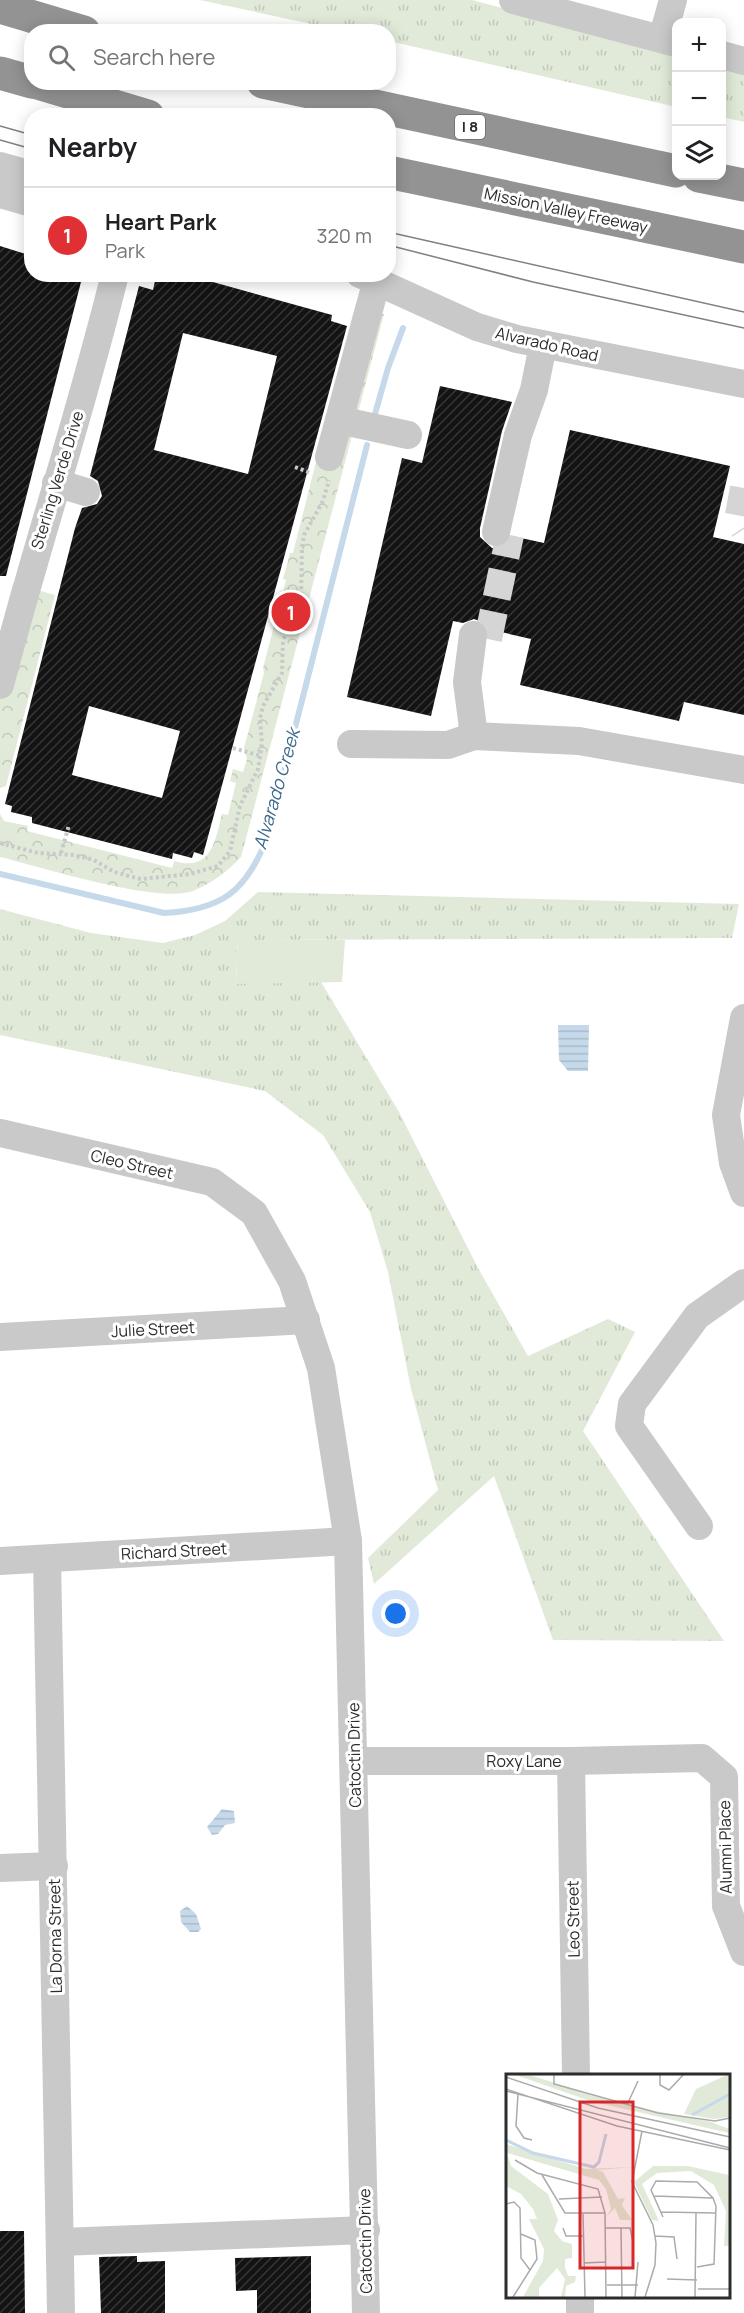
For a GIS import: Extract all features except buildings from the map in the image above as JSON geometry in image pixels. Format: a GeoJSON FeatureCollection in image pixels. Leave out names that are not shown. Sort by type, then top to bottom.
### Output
{"type":"FeatureCollection","features":[{"type":"Feature","properties":{"kind":"highway"},"geometry":{"type":"LineString","coordinates":[[0,7],[57,24]]}},
{"type":"Feature","properties":{"kind":"highway"},"geometry":{"type":"LineString","coordinates":[[0,73],[24,80]]}},
{"type":"Feature","properties":{"kind":"highway"},"geometry":{"type":"LineString","coordinates":[[60,90],[121,108]]}},
{"type":"Feature","properties":{"kind":"highway","name":"I 8"},"geometry":{"type":"LineString","coordinates":[[300,90],[384,108]]}},
{"type":"Feature","properties":{"kind":"highway","name":"I 8"},"geometry":{"type":"LineString","coordinates":[[396,111],[672,170]]}},
{"type":"Feature","properties":{"kind":"highway","name":"Mission Valley Freeway"},"geometry":{"type":"LineString","coordinates":[[396,174],[744,247]]}},
{"type":"Feature","properties":{"kind":"highway"},"geometry":{"type":"LineString","coordinates":[[719,180],[744,185]]}},
{"type":"Feature","properties":{"kind":"street"},"geometry":{"type":"LineString","coordinates":[[513,0],[669,41],[673,0]]}},
{"type":"Feature","properties":{"kind":"street"},"geometry":{"type":"LineString","coordinates":[[726,56],[744,61]]}},
{"type":"Feature","properties":{"kind":"street"},"geometry":{"type":"LineString","coordinates":[[0,166],[24,173]]}},
{"type":"Feature","properties":{"kind":"street"},"geometry":{"type":"LineString","coordinates":[[0,194],[24,201]]}},
{"type":"Feature","properties":{"kind":"street","name":"Sterling Verde Drive"},"geometry":{"type":"LineString","coordinates":[[0,685],[56,483],[96,350],[113,282]]}},
{"type":"Feature","properties":{"kind":"street"},"geometry":{"type":"LineString","coordinates":[[329,457],[339,420],[367,282]]}},
{"type":"Feature","properties":{"kind":"street","name":"Alvarado Road"},"geometry":{"type":"LineString","coordinates":[[379,282],[477,327],[543,345],[744,384]]}},
{"type":"Feature","properties":{"kind":"street"},"geometry":{"type":"LineString","coordinates":[[503,533],[518,435],[534,390],[543,345]]}},
{"type":"Feature","properties":{"kind":"street"},"geometry":{"type":"LineString","coordinates":[[339,420],[408,435]]}},
{"type":"Feature","properties":{"kind":"street"},"geometry":{"type":"LineString","coordinates":[[56,483],[86,492]]}},
{"type":"Feature","properties":{"kind":"street"},"geometry":{"type":"LineString","coordinates":[[479,737],[467,682],[480,637]]}},
{"type":"Feature","properties":{"kind":"street"},"geometry":{"type":"LineString","coordinates":[[351,744],[448,745],[479,737],[579,741],[700,767],[744,770]]}},
{"type":"Feature","properties":{"kind":"street"},"geometry":{"type":"LineString","coordinates":[[744,1018],[726,1114],[733,1163],[744,1193]]}},
{"type":"Feature","properties":{"kind":"street","name":"Cleo Street"},"geometry":{"type":"LineString","coordinates":[[0,1133],[212,1182],[254,1213]]}},
{"type":"Feature","properties":{"kind":"street","name":"Catoctin Drive"},"geometry":{"type":"LineString","coordinates":[[254,1213],[292,1281],[321,1368],[348,1541],[355,1761],[359,2070],[366,2230],[366,2313]]}},
{"type":"Feature","properties":{"kind":"street"},"geometry":{"type":"LineString","coordinates":[[699,1527],[629,1426],[632,1404],[697,1316],[744,1283]]}},
{"type":"Feature","properties":{"kind":"street","name":"Julie Street"},"geometry":{"type":"LineString","coordinates":[[0,1337],[306,1320]]}},
{"type":"Feature","properties":{"kind":"street","name":"Richard Street"},"geometry":{"type":"LineString","coordinates":[[0,1561],[348,1541]]}},
{"type":"Feature","properties":{"kind":"street","name":"La Dorna Street"},"geometry":{"type":"LineString","coordinates":[[47,1559],[61,2313]]}},
{"type":"Feature","properties":{"kind":"street","name":"Roxy Lane"},"geometry":{"type":"LineString","coordinates":[[355,1761],[571,1761],[693,1758]]}},
{"type":"Feature","properties":{"kind":"street","name":"Alumni Place"},"geometry":{"type":"LineString","coordinates":[[693,1758],[702,1758],[724,1777],[726,1906],[744,1952]]}},
{"type":"Feature","properties":{"kind":"street","name":"Leo Street"},"geometry":{"type":"LineString","coordinates":[[571,1761],[576,2074]]}},
{"type":"Feature","properties":{"kind":"street"},"geometry":{"type":"LineString","coordinates":[[0,1868],[54,1866]]}},
{"type":"Feature","properties":{"kind":"street"},"geometry":{"type":"LineString","coordinates":[[61,2242],[366,2230]]}},
{"type":"Feature","properties":{"kind":"path"},"geometry":{"type":"LineString","coordinates":[[0,843],[38,854],[61,854],[94,860],[114,872],[141,879],[190,874],[218,866],[230,851],[240,806],[253,781],[261,756],[260,718],[263,706],[282,673],[283,640],[301,602],[302,547],[327,489],[329,457]]}},
{"type":"Feature","properties":{"kind":"path"},"geometry":{"type":"LineString","coordinates":[[233,748],[261,756]]}},
{"type":"Feature","properties":{"kind":"path"},"geometry":{"type":"LineString","coordinates":[[61,854],[69,825]]}},
{"type":"Feature","properties":{"kind":"green space"},"geometry":{"type":"Polygon","coordinates":[[[200,0],[472,0],[672,53],[672,106],[396,43],[396,24],[311,24],[200,0]]]}},
{"type":"Feature","properties":{"kind":"green space"},"geometry":{"type":"Polygon","coordinates":[[[726,67],[744,73],[744,122],[726,118],[726,67]]]}},
{"type":"Feature","properties":{"kind":"green space"},"geometry":{"type":"Polygon","coordinates":[[[356,303],[384,314],[241,857],[207,884],[193,891],[176,894],[153,893],[98,883],[0,857],[0,814],[4,821],[28,826],[27,831],[172,868],[174,861],[196,862],[209,852],[217,835],[222,814],[228,815],[236,783],[230,781],[233,769],[243,772],[247,759],[244,748],[264,673],[263,668],[274,626],[272,625],[279,598],[282,598],[286,580],[283,579],[290,553],[293,553],[356,303]]]}},
{"type":"Feature","properties":{"kind":"green space"},"geometry":{"type":"Polygon","coordinates":[[[13,583],[55,595],[6,786],[0,788],[0,635],[13,583]]]}},
{"type":"Feature","properties":{"kind":"green space"},"geometry":{"type":"Polygon","coordinates":[[[258,892],[739,904],[732,938],[238,940],[236,983],[321,982],[399,1112],[478,1268],[528,1356],[608,1319],[635,1332],[583,1431],[724,1641],[553,1640],[494,1476],[374,1584],[368,1558],[438,1490],[411,1389],[388,1272],[370,1212],[323,1135],[265,1091],[0,1035],[0,909],[91,933],[163,943],[195,935],[225,921],[258,892]]]}},
{"type":"Feature","properties":{"kind":"green space"},"geometry":{"type":"Polygon","coordinates":[[[238,940],[345,940],[342,982],[236,984],[238,940]]]}},
{"type":"Feature","properties":{"kind":"water"},"geometry":{"type":"Polygon","coordinates":[[[558,1025],[589,1025],[588,1071],[568,1071],[559,1060],[558,1025]]]}},
{"type":"Feature","properties":{"kind":"water"},"geometry":{"type":"Polygon","coordinates":[[[222,1809],[234,1811],[235,1823],[225,1825],[218,1834],[212,1835],[207,1827],[222,1809]]]}},
{"type":"Feature","properties":{"kind":"water"},"geometry":{"type":"Polygon","coordinates":[[[187,1906],[196,1914],[201,1929],[198,1932],[190,1932],[181,1922],[180,1911],[187,1906]]]}},
{"type":"Feature","properties":{"kind":"waterway","name":"Alvarado Creek"},"geometry":{"type":"LineString","coordinates":[[375,414],[388,368],[403,328]]}},
{"type":"Feature","properties":{"kind":"waterway","name":"Alvarado Creek"},"geometry":{"type":"LineString","coordinates":[[0,874],[164,913],[201,908],[229,895],[240,885],[259,857],[267,838],[367,445]]}},
{"type":"Feature","properties":{"kind":"tunnel"},"geometry":{"type":"LineString","coordinates":[[744,488],[738,520],[744,529]]}},
{"type":"Feature","properties":{"kind":"tunnel"},"geometry":{"type":"LineString","coordinates":[[488,639],[510,535]]}},
{"type":"Feature","properties":{"kind":"tram line"},"geometry":{"type":"LineString","coordinates":[[0,126],[24,133]]}},
{"type":"Feature","properties":{"kind":"tram line"},"geometry":{"type":"LineString","coordinates":[[0,140],[24,147]]}},
{"type":"Feature","properties":{"kind":"tram line"},"geometry":{"type":"LineString","coordinates":[[396,234],[744,312]]}},
{"type":"Feature","properties":{"kind":"tram line"},"geometry":{"type":"LineString","coordinates":[[396,247],[533,282],[744,328]]}},
{"type":"Feature","properties":{"kind":"place","name":"Heart Park"},"geometry":{"type":"Point","coordinates":[291,612]}}]}
